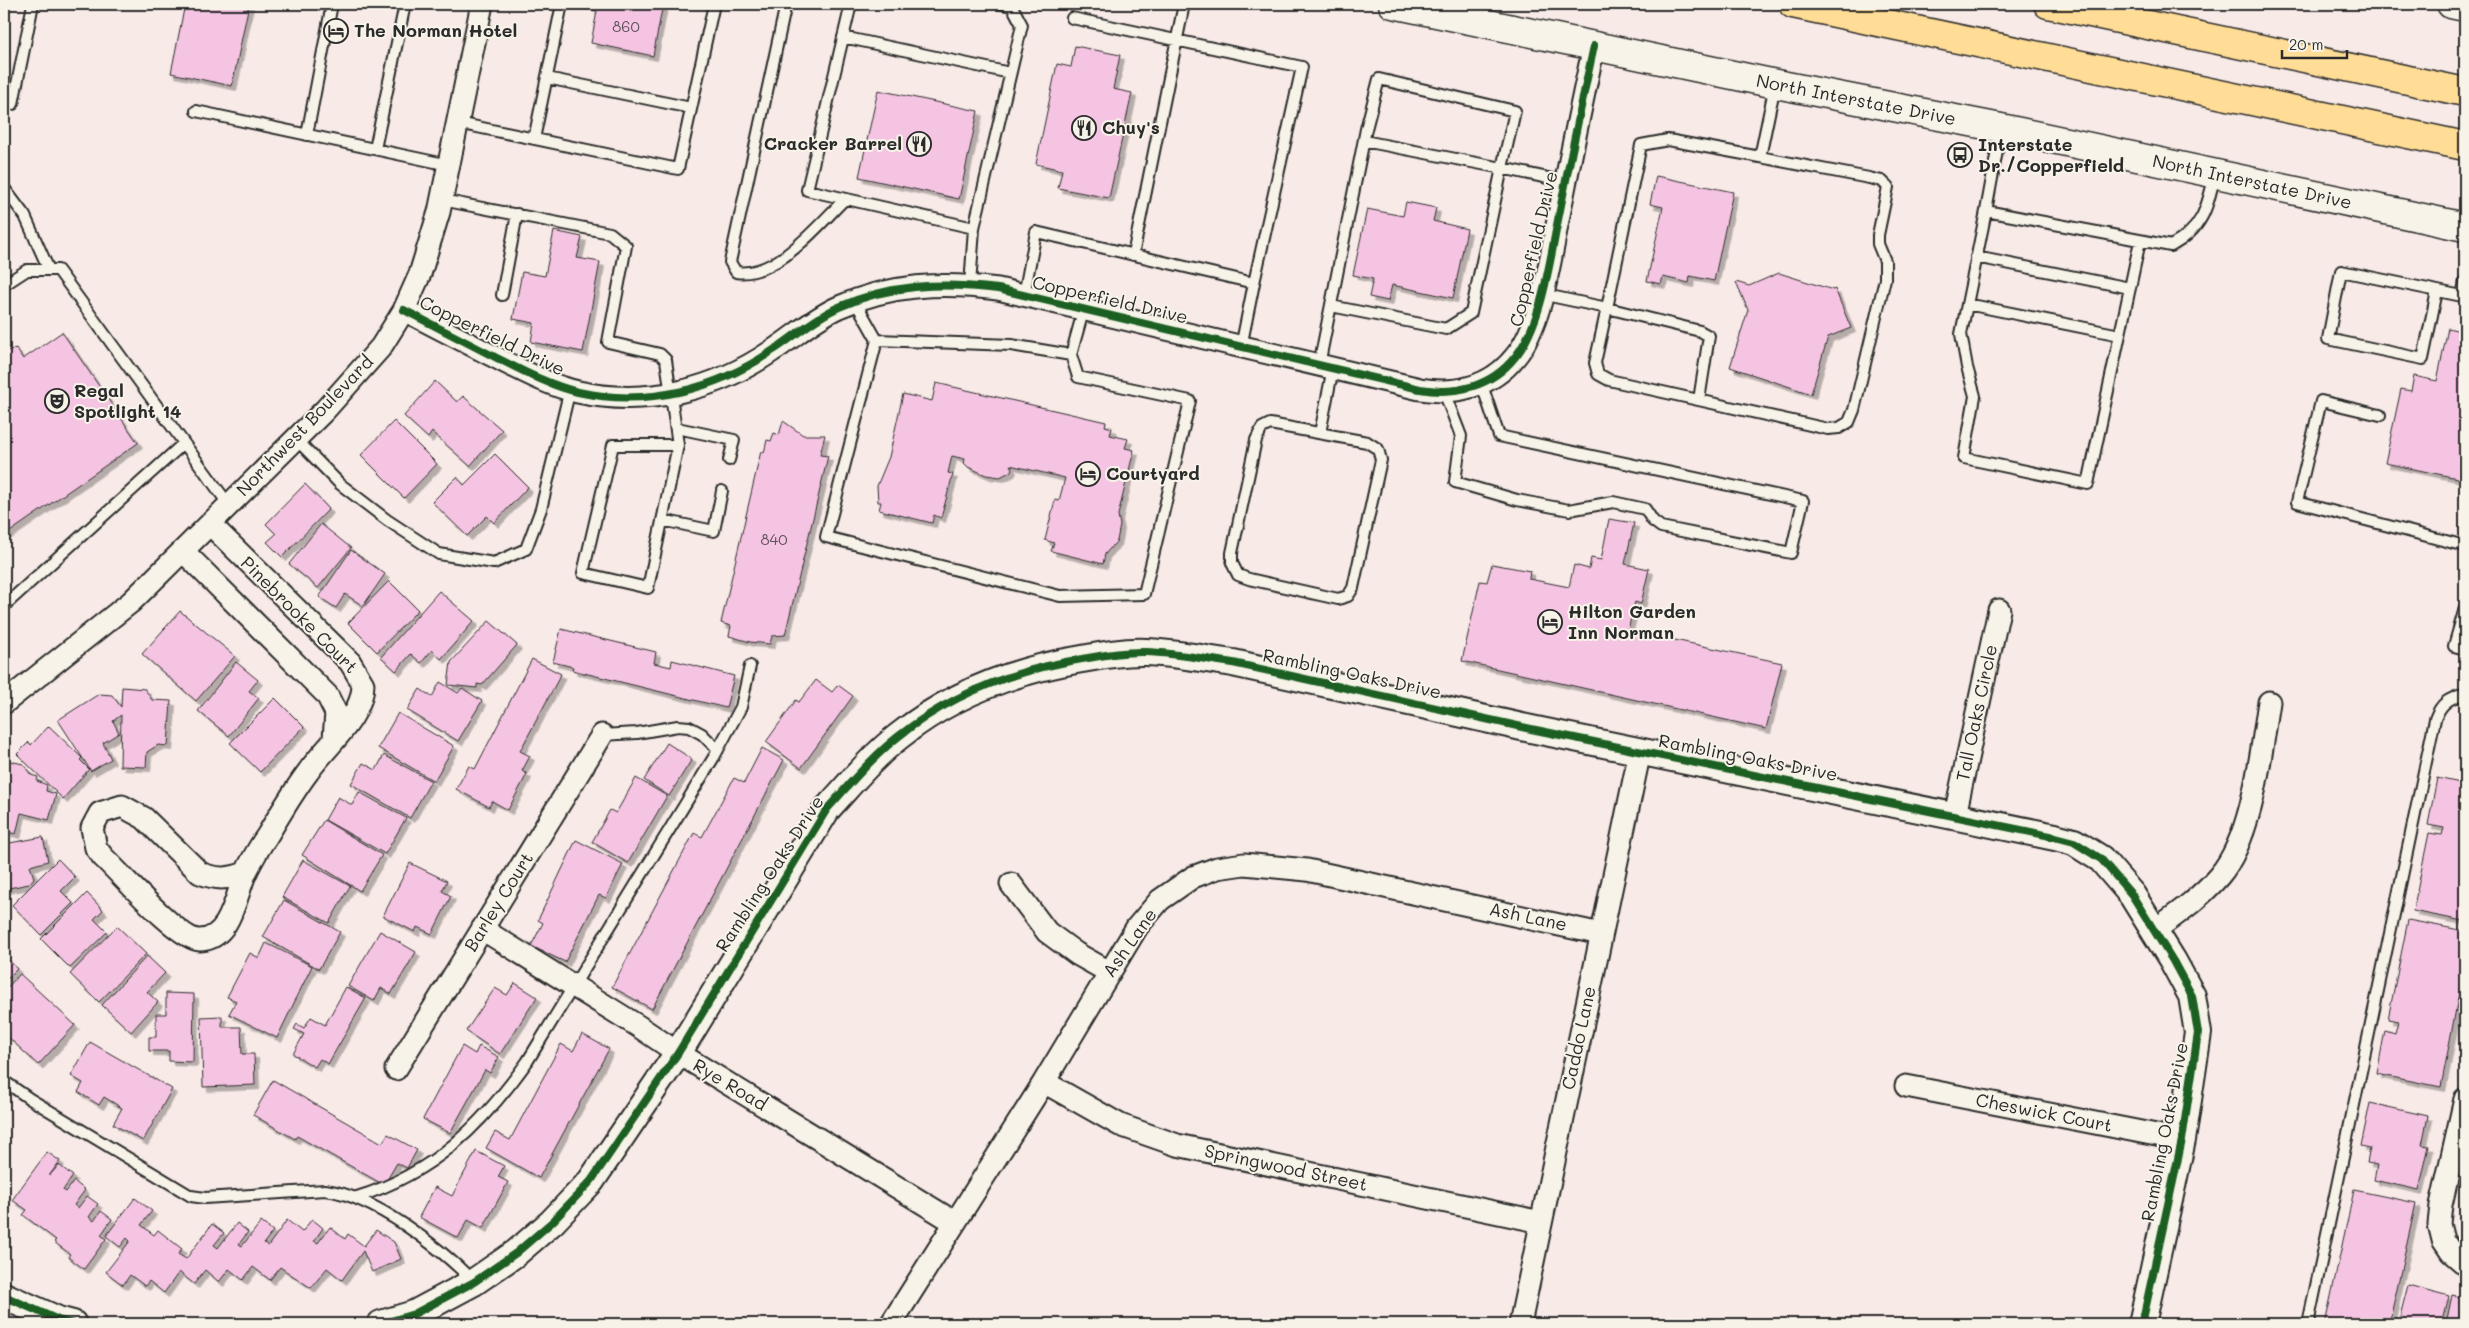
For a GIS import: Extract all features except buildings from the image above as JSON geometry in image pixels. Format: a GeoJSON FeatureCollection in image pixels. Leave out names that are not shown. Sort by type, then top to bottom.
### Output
{"type":"FeatureCollection","features":[{"type":"Feature","properties":{"kind":"highway"},"geometry":{"type":"LineString","coordinates":[[1793,4],[2465,146]]}},
{"type":"Feature","properties":{"kind":"highway"},"geometry":{"type":"LineString","coordinates":[[2048,4],[2465,92]]}},
{"type":"Feature","properties":{"kind":"main road","name":"North Interstate Drive"},"geometry":{"type":"LineString","coordinates":[[1393,4],[1776,84],[2001,128],[2465,228]]}},
{"type":"Feature","properties":{"kind":"main road"},"geometry":{"type":"LineString","coordinates":[[2451,4],[2465,7]]}},
{"type":"Feature","properties":{"kind":"street","name":"Northwest Boulevard"},"geometry":{"type":"LineString","coordinates":[[4,703],[131,602],[354,380],[381,347],[404,310],[420,274],[442,200],[482,4]]}},
{"type":"Feature","properties":{"kind":"street","name":"Copperfield Drive"},"geometry":{"type":"LineString","coordinates":[[404,310],[521,370],[570,389],[626,398],[673,393],[698,388],[740,370],[772,352],[814,321],[837,308],[877,293],[905,287],[941,284],[970,286],[1024,295],[1084,308],[1420,389],[1444,392],[1460,391],[1498,374],[1520,350],[1533,326],[1542,294],[1594,46]]}},
{"type":"Feature","properties":{"kind":"street","name":"Pinebrooke Court"},"geometry":{"type":"LineString","coordinates":[[210,524],[350,662],[359,674],[363,684],[359,704],[308,772],[246,873],[227,922],[217,933],[198,940],[187,937],[171,924],[96,848],[92,828],[100,813],[122,806],[144,818],[200,873],[212,878],[222,879],[246,873]]}},
{"type":"Feature","properties":{"kind":"street","name":"Pinebrooke Court"},"geometry":{"type":"LineString","coordinates":[[183,551],[328,695],[336,713],[334,738]]}},
{"type":"Feature","properties":{"kind":"street","name":"Tall Oaks Circle"},"geometry":{"type":"LineString","coordinates":[[1956,815],[1999,610]]}},
{"type":"Feature","properties":{"kind":"street","name":"Rambling Oaks Drive"},"geometry":{"type":"LineString","coordinates":[[381,1324],[414,1314],[474,1282],[516,1253],[552,1222],[590,1181],[678,1054],[794,860],[827,809],[858,774],[897,737],[954,698],[1026,671],[1109,654],[1145,652],[1184,655],[1242,665],[1640,751],[1956,815],[2055,837],[2086,848],[2116,876],[2155,930],[2192,996],[2198,1033],[2182,1140],[2142,1324]]}},
{"type":"Feature","properties":{"kind":"street"},"geometry":{"type":"LineString","coordinates":[[2155,930],[2185,908],[2219,876],[2240,843],[2260,755],[2269,702]]}},
{"type":"Feature","properties":{"kind":"street","name":"Barley Court"},"geometry":{"type":"LineString","coordinates":[[396,1069],[602,735]]}},
{"type":"Feature","properties":{"kind":"street","name":"Caddo Lane"},"geometry":{"type":"LineString","coordinates":[[1520,1324],[1640,751]]}},
{"type":"Feature","properties":{"kind":"street","name":"Ash Lane"},"geometry":{"type":"LineString","coordinates":[[891,1324],[1044,1082],[1137,927],[1160,900],[1193,877],[1218,868],[1244,864],[1307,870],[1601,934]]}},
{"type":"Feature","properties":{"kind":"street"},"geometry":{"type":"LineString","coordinates":[[1011,884],[1047,932],[1077,954],[1109,972]]}},
{"type":"Feature","properties":{"kind":"street","name":"Rye Road"},"geometry":{"type":"LineString","coordinates":[[482,929],[638,1026],[678,1054],[954,1222]]}},
{"type":"Feature","properties":{"kind":"street","name":"Springwood Street"},"geometry":{"type":"LineString","coordinates":[[1044,1082],[1120,1125],[1178,1145],[1541,1222]]}},
{"type":"Feature","properties":{"kind":"street","name":"Cheswick Court"},"geometry":{"type":"LineString","coordinates":[[1906,1086],[2182,1140]]}},
{"type":"Feature","properties":{"kind":"street"},"geometry":{"type":"LineString","coordinates":[[2465,1099],[2460,1148],[2441,1205],[2440,1224],[2443,1240],[2451,1252],[2465,1264]]}},
{"type":"Feature","properties":{"kind":"street"},"geometry":{"type":"LineString","coordinates":[[4,1296],[58,1320],[73,1324]]}},
{"type":"Feature","properties":{"kind":"lane"},"geometry":{"type":"LineString","coordinates":[[4,102],[13,104],[33,4]]}},
{"type":"Feature","properties":{"kind":"lane"},"geometry":{"type":"LineString","coordinates":[[307,135],[332,4]]}},
{"type":"Feature","properties":{"kind":"lane"},"geometry":{"type":"LineString","coordinates":[[376,150],[404,4]]}},
{"type":"Feature","properties":{"kind":"lane"},"geometry":{"type":"LineString","coordinates":[[534,139],[562,4]]}},
{"type":"Feature","properties":{"kind":"lane"},"geometry":{"type":"LineString","coordinates":[[458,122],[678,169],[714,4]]}},
{"type":"Feature","properties":{"kind":"lane"},"geometry":{"type":"LineString","coordinates":[[786,4],[730,262],[736,272],[747,274],[766,268],[790,252],[845,199]]}},
{"type":"Feature","properties":{"kind":"lane"},"geometry":{"type":"LineString","coordinates":[[851,4],[808,190],[974,228]]}},
{"type":"Feature","properties":{"kind":"lane"},"geometry":{"type":"LineString","coordinates":[[970,286],[974,228],[1022,25],[1012,6],[1002,4]]}},
{"type":"Feature","properties":{"kind":"lane"},"geometry":{"type":"LineString","coordinates":[[1133,255],[1184,4]]}},
{"type":"Feature","properties":{"kind":"lane"},"geometry":{"type":"LineString","coordinates":[[1072,18],[1302,67],[1240,346]]}},
{"type":"Feature","properties":{"kind":"lane"},"geometry":{"type":"LineString","coordinates":[[843,38],[1010,73]]}},
{"type":"Feature","properties":{"kind":"lane"},"geometry":{"type":"LineString","coordinates":[[547,78],[691,108]]}},
{"type":"Feature","properties":{"kind":"lane"},"geometry":{"type":"LineString","coordinates":[[1320,433],[1331,306],[1364,140],[1379,79],[1515,111],[1471,313],[1446,329],[1331,306]]}},
{"type":"Feature","properties":{"kind":"lane"},"geometry":{"type":"LineString","coordinates":[[1760,158],[1776,84]]}},
{"type":"Feature","properties":{"kind":"lane"},"geometry":{"type":"LineString","coordinates":[[196,111],[449,165]]}},
{"type":"Feature","properties":{"kind":"lane"},"geometry":{"type":"LineString","coordinates":[[2001,128],[1961,334],[1975,396],[1964,458],[2088,484],[2140,241]]}},
{"type":"Feature","properties":{"kind":"lane"},"geometry":{"type":"LineString","coordinates":[[1364,140],[1566,182]]}},
{"type":"Feature","properties":{"kind":"lane"},"geometry":{"type":"LineString","coordinates":[[1668,140],[1869,178],[1882,181],[1888,187],[1878,234],[1878,244],[1885,261],[1885,279],[1854,410],[1849,422],[1840,428],[1828,429],[1609,380],[1598,374],[1595,363],[1607,308],[1641,146],[1668,140]]}},
{"type":"Feature","properties":{"kind":"lane"},"geometry":{"type":"LineString","coordinates":[[1986,211],[2171,246],[2186,238],[2202,220],[2215,174]]}},
{"type":"Feature","properties":{"kind":"lane"},"geometry":{"type":"LineString","coordinates":[[4,188],[25,216],[49,270]]}},
{"type":"Feature","properties":{"kind":"lane"},"geometry":{"type":"LineString","coordinates":[[442,200],[610,232],[626,246],[608,342],[660,354],[666,360],[673,393],[678,445],[648,588],[583,573],[613,445],[678,445]]}},
{"type":"Feature","properties":{"kind":"lane"},"geometry":{"type":"LineString","coordinates":[[502,295],[516,214]]}},
{"type":"Feature","properties":{"kind":"lane"},"geometry":{"type":"LineString","coordinates":[[1024,295],[1036,232],[1254,283]]}},
{"type":"Feature","properties":{"kind":"lane"},"geometry":{"type":"LineString","coordinates":[[1976,256],[2130,288]]}},
{"type":"Feature","properties":{"kind":"lane"},"geometry":{"type":"LineString","coordinates":[[4,285],[27,270],[58,270],[229,505]]}},
{"type":"Feature","properties":{"kind":"lane"},"geometry":{"type":"LineString","coordinates":[[2437,291],[2423,359],[2328,339],[2341,271],[2437,291],[2464,297],[2465,281]]}},
{"type":"Feature","properties":{"kind":"lane"},"geometry":{"type":"LineString","coordinates":[[1542,294],[1700,331],[1710,336],[1699,400]]}},
{"type":"Feature","properties":{"kind":"lane"},"geometry":{"type":"LineString","coordinates":[[856,301],[877,340],[826,537],[1060,596],[1144,594],[1190,401],[1078,377],[1071,355],[1084,308]]}},
{"type":"Feature","properties":{"kind":"lane"},"geometry":{"type":"LineString","coordinates":[[1967,304],[2120,335]]}},
{"type":"Feature","properties":{"kind":"lane"},"geometry":{"type":"LineString","coordinates":[[877,340],[1011,345],[1071,355]]}},
{"type":"Feature","properties":{"kind":"lane"},"geometry":{"type":"LineString","coordinates":[[1444,392],[1461,436],[1455,482],[1517,500],[1568,510],[1613,502],[1645,509],[1653,521],[1660,527],[1791,554],[1803,501],[1500,436],[1481,382]]}},
{"type":"Feature","properties":{"kind":"lane"},"geometry":{"type":"LineString","coordinates":[[295,438],[340,484],[387,520],[439,554],[494,563],[526,549],[541,509],[570,389]]}},
{"type":"Feature","properties":{"kind":"lane"},"geometry":{"type":"LineString","coordinates":[[2380,415],[2321,401],[2297,502],[2465,546]]}},
{"type":"Feature","properties":{"kind":"lane"},"geometry":{"type":"LineString","coordinates":[[1270,424],[1320,433],[1367,442],[1378,449],[1381,460],[1353,588],[1348,596],[1338,599],[1249,579],[1238,575],[1232,563],[1232,553],[1256,440],[1262,428],[1270,424]]}},
{"type":"Feature","properties":{"kind":"lane"},"geometry":{"type":"LineString","coordinates":[[677,428],[734,440],[729,460]]}},
{"type":"Feature","properties":{"kind":"lane"},"geometry":{"type":"LineString","coordinates":[[4,606],[184,443]]}},
{"type":"Feature","properties":{"kind":"lane"},"geometry":{"type":"LineString","coordinates":[[662,520],[714,531],[722,490]]}},
{"type":"Feature","properties":{"kind":"lane"},"geometry":{"type":"LineString","coordinates":[[2465,608],[2454,646],[2465,649]]}},
{"type":"Feature","properties":{"kind":"lane"},"geometry":{"type":"LineString","coordinates":[[357,1198],[382,1190],[419,1171],[466,1136],[516,1078],[718,750],[740,707],[750,666]]}},
{"type":"Feature","properties":{"kind":"lane"},"geometry":{"type":"LineString","coordinates":[[2308,1324],[2435,719],[2438,709],[2446,700],[2465,694]]}},
{"type":"Feature","properties":{"kind":"lane"},"geometry":{"type":"LineString","coordinates":[[602,735],[638,733],[678,726],[690,728],[702,734],[718,750]]}},
{"type":"Feature","properties":{"kind":"lane"},"geometry":{"type":"LineString","coordinates":[[4,1081],[30,1100],[178,1191],[191,1196],[205,1198],[325,1190],[343,1192],[357,1198],[449,1257],[474,1282]]}},
{"type":"Feature","properties":{"kind":"cycle path"},"geometry":{"type":"LineString","coordinates":[[404,310],[545,381],[578,392],[604,396],[655,396],[680,392],[704,385],[750,365],[804,328],[839,307],[858,299],[897,289],[937,286],[998,289],[1420,389],[1433,391],[1460,389],[1484,382],[1506,367],[1525,343],[1533,326],[1545,287],[1594,46]]}},
{"type":"Feature","properties":{"kind":"cycle path"},"geometry":{"type":"LineString","coordinates":[[381,1324],[414,1314],[474,1282],[516,1253],[552,1222],[591,1181],[678,1053],[827,809],[861,771],[889,744],[941,707],[1009,677],[1057,664],[1106,655],[1138,652],[1233,663],[1531,729],[2055,837],[2074,842],[2101,859],[2132,895],[2173,961],[2192,996],[2198,1033],[2182,1140],[2142,1324]]}},
{"type":"Feature","properties":{"kind":"cycle path"},"geometry":{"type":"LineString","coordinates":[[4,1296],[58,1320],[73,1324]]}},
{"type":"Feature","properties":{"kind":"place","name":"The Norman Hotel"},"geometry":{"type":"Point","coordinates":[336,31]}},
{"type":"Feature","properties":{"kind":"place","name":"Chuy's"},"geometry":{"type":"Point","coordinates":[1084,128]}},
{"type":"Feature","properties":{"kind":"place","name":"Cracker Barrel"},"geometry":{"type":"Point","coordinates":[919,144]}},
{"type":"Feature","properties":{"kind":"place","name":"Interstate Dr./Copperfield"},"geometry":{"type":"Point","coordinates":[1960,155]}},
{"type":"Feature","properties":{"kind":"place","name":"Regal Spotlight 14"},"geometry":{"type":"Point","coordinates":[57,401]}},
{"type":"Feature","properties":{"kind":"place","name":"Courtyard"},"geometry":{"type":"Point","coordinates":[1088,474]}},
{"type":"Feature","properties":{"kind":"place","name":"Hilton Garden Inn Norman"},"geometry":{"type":"Point","coordinates":[1550,622]}}]}
